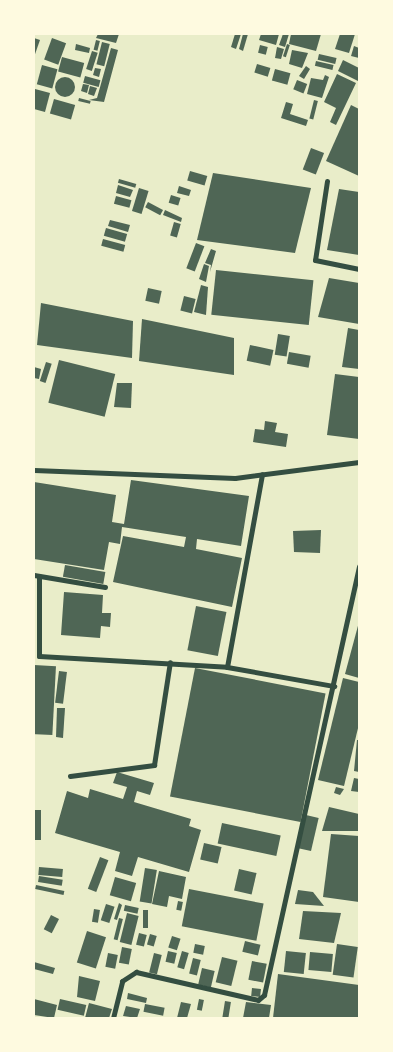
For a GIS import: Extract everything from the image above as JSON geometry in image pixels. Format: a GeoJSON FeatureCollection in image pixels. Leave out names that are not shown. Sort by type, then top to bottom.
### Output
{"type":"FeatureCollection","features":[{"type":"Feature","properties":{"kind":"street"},"geometry":{"type":"LineString","coordinates":[[327,181],[315,260],[359,269]]}},
{"type":"Feature","properties":{"kind":"street"},"geometry":{"type":"LineString","coordinates":[[34,470],[235,478],[359,462]]}},
{"type":"Feature","properties":{"kind":"street"},"geometry":{"type":"LineString","coordinates":[[227,667],[262,474]]}},
{"type":"Feature","properties":{"kind":"street"},"geometry":{"type":"LineString","coordinates":[[114,1018],[122,981],[136,972],[262,999],[334,686],[359,566]]}},
{"type":"Feature","properties":{"kind":"street"},"geometry":{"type":"LineString","coordinates":[[105,587],[36,575],[36,656],[170,662],[227,667],[334,686]]}},
{"type":"Feature","properties":{"kind":"street"},"geometry":{"type":"LineString","coordinates":[[70,776],[154,765],[170,662]]}},
{"type":"Feature","properties":{"kind":"building"},"geometry":{"type":"Polygon","coordinates":[[[98,34],[119,34],[116,43],[96,38],[98,34]]]}},
{"type":"Feature","properties":{"kind":"building"},"geometry":{"type":"Polygon","coordinates":[[[235,34],[241,34],[236,49],[231,47],[235,34]]]}},
{"type":"Feature","properties":{"kind":"building"},"geometry":{"type":"Polygon","coordinates":[[[243,34],[248,34],[243,51],[239,49],[243,34]]]}},
{"type":"Feature","properties":{"kind":"building"},"geometry":{"type":"Polygon","coordinates":[[[261,34],[279,34],[276,45],[259,40],[261,34]]]}},
{"type":"Feature","properties":{"kind":"building"},"geometry":{"type":"Polygon","coordinates":[[[283,34],[289,34],[285,47],[279,45],[283,34]]]}},
{"type":"Feature","properties":{"kind":"building"},"geometry":{"type":"Polygon","coordinates":[[[291,34],[321,34],[316,51],[289,44],[291,34]]]}},
{"type":"Feature","properties":{"kind":"building"},"geometry":{"type":"Polygon","coordinates":[[[340,34],[355,34],[349,53],[335,49],[340,34]]]}},
{"type":"Feature","properties":{"kind":"building"},"geometry":{"type":"Polygon","coordinates":[[[34,38],[40,40],[34,57],[34,38]]]}},
{"type":"Feature","properties":{"kind":"building"},"geometry":{"type":"Polygon","coordinates":[[[52,38],[66,43],[58,65],[44,60],[52,38]]]}},
{"type":"Feature","properties":{"kind":"building"},"geometry":{"type":"Polygon","coordinates":[[[96,40],[100,41],[97,51],[94,50],[96,40]]]}},
{"type":"Feature","properties":{"kind":"building"},"geometry":{"type":"Polygon","coordinates":[[[102,42],[110,44],[104,66],[96,64],[102,42]]]}},
{"type":"Feature","properties":{"kind":"building"},"geometry":{"type":"Polygon","coordinates":[[[76,44],[90,48],[89,53],[75,50],[76,44]]]}},
{"type":"Feature","properties":{"kind":"building"},"geometry":{"type":"Polygon","coordinates":[[[287,44],[290,45],[286,57],[283,56],[287,44]]]}},
{"type":"Feature","properties":{"kind":"building"},"geometry":{"type":"Polygon","coordinates":[[[260,45],[268,47],[266,55],[258,53],[260,45]]]}},
{"type":"Feature","properties":{"kind":"building"},"geometry":{"type":"Polygon","coordinates":[[[354,46],[359,48],[359,58],[351,56],[354,46]]]}},
{"type":"Feature","properties":{"kind":"building"},"geometry":{"type":"Polygon","coordinates":[[[277,47],[284,49],[281,59],[275,58],[277,47]]]}},
{"type":"Feature","properties":{"kind":"building"},"geometry":{"type":"Polygon","coordinates":[[[111,48],[118,50],[104,102],[89,100],[97,98],[111,48]]]}},
{"type":"Feature","properties":{"kind":"building"},"geometry":{"type":"Polygon","coordinates":[[[292,50],[308,53],[302,68],[289,64],[292,50]]]}},
{"type":"Feature","properties":{"kind":"building"},"geometry":{"type":"Polygon","coordinates":[[[92,51],[98,53],[92,71],[86,69],[92,51]]]}},
{"type":"Feature","properties":{"kind":"building"},"geometry":{"type":"Polygon","coordinates":[[[319,54],[337,58],[335,64],[318,60],[319,54]]]}},
{"type":"Feature","properties":{"kind":"building"},"geometry":{"type":"Polygon","coordinates":[[[62,57],[84,63],[80,77],[58,71],[62,57]]]}},
{"type":"Feature","properties":{"kind":"building"},"geometry":{"type":"Polygon","coordinates":[[[343,60],[359,68],[358,81],[338,71],[343,60]]]}},
{"type":"Feature","properties":{"kind":"building"},"geometry":{"type":"Polygon","coordinates":[[[316,61],[334,65],[332,70],[315,66],[316,61]]]}},
{"type":"Feature","properties":{"kind":"building"},"geometry":{"type":"Polygon","coordinates":[[[257,64],[270,68],[268,77],[254,73],[257,64]]]}},
{"type":"Feature","properties":{"kind":"building"},"geometry":{"type":"Polygon","coordinates":[[[42,65],[57,69],[52,88],[37,84],[42,65]]]}},
{"type":"Feature","properties":{"kind":"building"},"geometry":{"type":"Polygon","coordinates":[[[306,66],[310,69],[304,79],[299,76],[306,66]]]}},
{"type":"Feature","properties":{"kind":"building"},"geometry":{"type":"Polygon","coordinates":[[[95,68],[101,69],[99,77],[93,75],[95,68]]]}},
{"type":"Feature","properties":{"kind":"building"},"geometry":{"type":"Polygon","coordinates":[[[275,69],[290,73],[287,85],[272,81],[275,69]]]}},
{"type":"Feature","properties":{"kind":"building"},"geometry":{"type":"Polygon","coordinates":[[[337,74],[356,83],[336,125],[330,122],[336,108],[324,102],[337,74]]]}},
{"type":"Feature","properties":{"kind":"building"},"geometry":{"type":"Polygon","coordinates":[[[325,75],[329,77],[322,98],[307,94],[311,78],[323,80],[325,75]]]}},
{"type":"Feature","properties":{"kind":"building"},"geometry":{"type":"Polygon","coordinates":[[[85,76],[100,80],[99,87],[83,83],[85,76]]]}},
{"type":"Feature","properties":{"kind":"building"},"geometry":{"type":"Polygon","coordinates":[[[65,77],[72,80],[75,87],[72,94],[65,97],[58,94],[55,87],[58,80],[65,77]]]}},
{"type":"Feature","properties":{"kind":"building"},"geometry":{"type":"Polygon","coordinates":[[[297,80],[307,84],[303,93],[293,89],[297,80]]]}},
{"type":"Feature","properties":{"kind":"building"},"geometry":{"type":"Polygon","coordinates":[[[83,84],[89,85],[87,93],[81,91],[83,84]]]}},
{"type":"Feature","properties":{"kind":"building"},"geometry":{"type":"Polygon","coordinates":[[[90,86],[97,88],[94,96],[88,94],[90,86]]]}},
{"type":"Feature","properties":{"kind":"building"},"geometry":{"type":"Polygon","coordinates":[[[35,89],[50,93],[45,112],[34,109],[35,89]]]}},
{"type":"Feature","properties":{"kind":"building"},"geometry":{"type":"Polygon","coordinates":[[[79,98],[91,101],[90,104],[78,101],[79,98]]]}},
{"type":"Feature","properties":{"kind":"building"},"geometry":{"type":"Polygon","coordinates":[[[54,99],[75,105],[71,119],[50,113],[54,99]]]}},
{"type":"Feature","properties":{"kind":"building"},"geometry":{"type":"Polygon","coordinates":[[[314,100],[318,101],[313,119],[309,118],[314,100]]]}},
{"type":"Feature","properties":{"kind":"building"},"geometry":{"type":"Polygon","coordinates":[[[286,102],[293,104],[290,114],[308,120],[306,126],[281,118],[286,102]]]}},
{"type":"Feature","properties":{"kind":"building"},"geometry":{"type":"Polygon","coordinates":[[[351,105],[359,109],[359,176],[326,161],[351,105]]]}},
{"type":"Feature","properties":{"kind":"building"},"geometry":{"type":"Polygon","coordinates":[[[311,148],[324,153],[316,174],[303,169],[311,148]]]}},
{"type":"Feature","properties":{"kind":"building"},"geometry":{"type":"Polygon","coordinates":[[[190,171],[207,176],[205,186],[187,181],[190,171]]]}},
{"type":"Feature","properties":{"kind":"building"},"geometry":{"type":"Polygon","coordinates":[[[213,173],[311,188],[295,253],[197,240],[213,173]]]}},
{"type":"Feature","properties":{"kind":"building"},"geometry":{"type":"Polygon","coordinates":[[[119,179],[136,184],[135,188],[118,183],[119,179]]]}},
{"type":"Feature","properties":{"kind":"building"},"geometry":{"type":"Polygon","coordinates":[[[118,185],[133,190],[130,197],[116,193],[118,185]]]}},
{"type":"Feature","properties":{"kind":"building"},"geometry":{"type":"Polygon","coordinates":[[[179,186],[191,190],[189,196],[177,193],[179,186]]]}},
{"type":"Feature","properties":{"kind":"building"},"geometry":{"type":"Polygon","coordinates":[[[139,188],[149,191],[142,214],[132,211],[139,188]]]}},
{"type":"Feature","properties":{"kind":"building"},"geometry":{"type":"Polygon","coordinates":[[[339,189],[359,192],[359,255],[327,250],[339,189]]]}},
{"type":"Feature","properties":{"kind":"building"},"geometry":{"type":"Polygon","coordinates":[[[171,195],[181,198],[178,206],[169,203],[171,195]]]}},
{"type":"Feature","properties":{"kind":"building"},"geometry":{"type":"Polygon","coordinates":[[[116,196],[131,200],[129,208],[114,204],[116,196]]]}},
{"type":"Feature","properties":{"kind":"building"},"geometry":{"type":"Polygon","coordinates":[[[148,202],[163,210],[160,215],[145,207],[148,202]]]}},
{"type":"Feature","properties":{"kind":"building"},"geometry":{"type":"Polygon","coordinates":[[[165,210],[182,218],[181,222],[163,215],[165,210]]]}},
{"type":"Feature","properties":{"kind":"building"},"geometry":{"type":"Polygon","coordinates":[[[110,220],[130,225],[128,232],[108,226],[110,220]]]}},
{"type":"Feature","properties":{"kind":"building"},"geometry":{"type":"Polygon","coordinates":[[[174,222],[181,224],[177,237],[170,235],[174,222]]]}},
{"type":"Feature","properties":{"kind":"building"},"geometry":{"type":"Polygon","coordinates":[[[106,228],[127,234],[125,242],[104,236],[106,228]]]}},
{"type":"Feature","properties":{"kind":"building"},"geometry":{"type":"Polygon","coordinates":[[[103,239],[125,245],[123,252],[101,246],[103,239]]]}},
{"type":"Feature","properties":{"kind":"building"},"geometry":{"type":"Polygon","coordinates":[[[196,243],[204,246],[195,271],[186,268],[196,243]]]}},
{"type":"Feature","properties":{"kind":"building"},"geometry":{"type":"Polygon","coordinates":[[[211,249],[216,251],[210,272],[211,265],[205,263],[211,249]]]}},
{"type":"Feature","properties":{"kind":"building"},"geometry":{"type":"Polygon","coordinates":[[[204,264],[209,266],[206,282],[199,279],[204,264]]]}},
{"type":"Feature","properties":{"kind":"building"},"geometry":{"type":"Polygon","coordinates":[[[216,270],[313,280],[309,325],[211,315],[216,270]]]}},
{"type":"Feature","properties":{"kind":"building"},"geometry":{"type":"Polygon","coordinates":[[[329,278],[359,283],[359,324],[318,317],[329,278]]]}},
{"type":"Feature","properties":{"kind":"building"},"geometry":{"type":"Polygon","coordinates":[[[201,285],[208,287],[206,315],[194,312],[201,285]]]}},
{"type":"Feature","properties":{"kind":"building"},"geometry":{"type":"Polygon","coordinates":[[[148,288],[162,291],[159,304],[145,301],[148,288]]]}},
{"type":"Feature","properties":{"kind":"building"},"geometry":{"type":"Polygon","coordinates":[[[184,296],[196,299],[192,313],[180,311],[184,296]]]}},
{"type":"Feature","properties":{"kind":"building"},"geometry":{"type":"Polygon","coordinates":[[[41,303],[133,321],[132,358],[37,345],[41,303]]]}},
{"type":"Feature","properties":{"kind":"building"},"geometry":{"type":"Polygon","coordinates":[[[142,319],[234,338],[234,375],[139,361],[142,319]]]}},
{"type":"Feature","properties":{"kind":"building"},"geometry":{"type":"Polygon","coordinates":[[[348,328],[359,330],[359,369],[342,367],[348,328]]]}},
{"type":"Feature","properties":{"kind":"building"},"geometry":{"type":"Polygon","coordinates":[[[278,334],[290,336],[287,357],[275,355],[278,334]]]}},
{"type":"Feature","properties":{"kind":"building"},"geometry":{"type":"Polygon","coordinates":[[[250,345],[273,350],[270,366],[247,361],[250,345]]]}},
{"type":"Feature","properties":{"kind":"building"},"geometry":{"type":"Polygon","coordinates":[[[289,352],[311,356],[309,368],[287,364],[289,352]]]}},
{"type":"Feature","properties":{"kind":"building"},"geometry":{"type":"Polygon","coordinates":[[[59,360],[115,374],[105,417],[48,403],[59,360]]]}},
{"type":"Feature","properties":{"kind":"building"},"geometry":{"type":"Polygon","coordinates":[[[46,362],[52,364],[46,383],[40,381],[46,362]]]}},
{"type":"Feature","properties":{"kind":"building"},"geometry":{"type":"Polygon","coordinates":[[[34,367],[41,369],[39,379],[34,378],[34,367]]]}},
{"type":"Feature","properties":{"kind":"building"},"geometry":{"type":"Polygon","coordinates":[[[335,374],[359,377],[359,439],[327,435],[335,374]]]}},
{"type":"Feature","properties":{"kind":"building"},"geometry":{"type":"Polygon","coordinates":[[[117,383],[132,383],[131,408],[114,407],[117,383]]]}},
{"type":"Feature","properties":{"kind":"building"},"geometry":{"type":"Polygon","coordinates":[[[265,421],[277,423],[275,432],[288,434],[286,447],[253,442],[255,429],[264,430],[265,421]]]}},
{"type":"Feature","properties":{"kind":"building"},"geometry":{"type":"Polygon","coordinates":[[[131,480],[249,496],[241,546],[197,539],[196,549],[242,558],[232,607],[113,582],[123,536],[184,547],[186,537],[122,527],[120,544],[109,542],[104,570],[34,559],[34,482],[116,495],[112,522],[124,524],[131,480]]]}},
{"type":"Feature","properties":{"kind":"building"},"geometry":{"type":"Polygon","coordinates":[[[321,530],[320,553],[294,552],[293,531],[321,530]]]}},
{"type":"Feature","properties":{"kind":"building"},"geometry":{"type":"Polygon","coordinates":[[[65,565],[105,572],[103,584],[63,577],[65,565]]]}},
{"type":"Feature","properties":{"kind":"building"},"geometry":{"type":"Polygon","coordinates":[[[64,592],[103,595],[102,613],[111,613],[110,627],[101,626],[100,638],[61,635],[64,592]]]}},
{"type":"Feature","properties":{"kind":"building"},"geometry":{"type":"Polygon","coordinates":[[[196,606],[226,612],[218,656],[187,650],[196,606]]]}},
{"type":"Feature","properties":{"kind":"building"},"geometry":{"type":"Polygon","coordinates":[[[359,622],[359,678],[345,674],[359,622]]]}},
{"type":"Feature","properties":{"kind":"building"},"geometry":{"type":"Polygon","coordinates":[[[34,665],[56,666],[52,735],[34,734],[34,665]]]}},
{"type":"Feature","properties":{"kind":"building"},"geometry":{"type":"Polygon","coordinates":[[[195,668],[326,693],[301,822],[170,797],[195,668]]]}},
{"type":"Feature","properties":{"kind":"building"},"geometry":{"type":"Polygon","coordinates":[[[59,671],[67,672],[63,704],[55,703],[59,671]]]}},
{"type":"Feature","properties":{"kind":"building"},"geometry":{"type":"Polygon","coordinates":[[[343,678],[359,682],[359,724],[344,786],[318,780],[343,678]]]}},
{"type":"Feature","properties":{"kind":"building"},"geometry":{"type":"Polygon","coordinates":[[[57,708],[65,708],[63,738],[56,737],[57,708]]]}},
{"type":"Feature","properties":{"kind":"building"},"geometry":{"type":"Polygon","coordinates":[[[357,740],[359,740],[359,772],[354,771],[357,740]]]}},
{"type":"Feature","properties":{"kind":"building"},"geometry":{"type":"Polygon","coordinates":[[[117,772],[154,783],[150,795],[137,791],[134,802],[191,819],[189,826],[201,830],[189,872],[138,857],[132,876],[115,871],[120,852],[55,833],[67,791],[88,798],[90,789],[123,799],[127,787],[113,783],[117,772]]]}},
{"type":"Feature","properties":{"kind":"building"},"geometry":{"type":"Polygon","coordinates":[[[354,778],[359,779],[359,792],[351,791],[354,778]]]}},
{"type":"Feature","properties":{"kind":"building"},"geometry":{"type":"Polygon","coordinates":[[[336,787],[344,789],[340,795],[334,793],[336,787]]]}},
{"type":"Feature","properties":{"kind":"building"},"geometry":{"type":"Polygon","coordinates":[[[329,807],[359,814],[359,831],[322,831],[329,807]]]}},
{"type":"Feature","properties":{"kind":"building"},"geometry":{"type":"Polygon","coordinates":[[[34,810],[41,810],[41,840],[34,840],[34,810]]]}},
{"type":"Feature","properties":{"kind":"building"},"geometry":{"type":"Polygon","coordinates":[[[306,815],[319,818],[311,851],[298,848],[306,815]]]}},
{"type":"Feature","properties":{"kind":"building"},"geometry":{"type":"Polygon","coordinates":[[[222,823],[281,835],[276,856],[218,844],[222,823]]]}},
{"type":"Feature","properties":{"kind":"building"},"geometry":{"type":"Polygon","coordinates":[[[331,834],[359,836],[359,902],[323,897],[331,834]]]}},
{"type":"Feature","properties":{"kind":"building"},"geometry":{"type":"Polygon","coordinates":[[[204,843],[222,847],[218,864],[200,860],[204,843]]]}},
{"type":"Feature","properties":{"kind":"building"},"geometry":{"type":"Polygon","coordinates":[[[100,857],[108,860],[96,892],[88,889],[100,857]]]}},
{"type":"Feature","properties":{"kind":"building"},"geometry":{"type":"Polygon","coordinates":[[[39,867],[63,869],[62,877],[38,875],[39,867]]]}},
{"type":"Feature","properties":{"kind":"building"},"geometry":{"type":"Polygon","coordinates":[[[145,868],[157,870],[152,903],[140,902],[145,868]]]}},
{"type":"Feature","properties":{"kind":"building"},"geometry":{"type":"Polygon","coordinates":[[[239,869],[257,873],[252,894],[234,890],[239,869]]]}},
{"type":"Feature","properties":{"kind":"building"},"geometry":{"type":"Polygon","coordinates":[[[159,871],[186,877],[182,899],[169,896],[167,907],[152,904],[159,871]]]}},
{"type":"Feature","properties":{"kind":"building"},"geometry":{"type":"Polygon","coordinates":[[[39,876],[63,880],[62,886],[38,882],[39,876]]]}},
{"type":"Feature","properties":{"kind":"building"},"geometry":{"type":"Polygon","coordinates":[[[115,877],[136,883],[131,901],[110,895],[115,877]]]}},
{"type":"Feature","properties":{"kind":"building"},"geometry":{"type":"Polygon","coordinates":[[[36,885],[64,891],[64,895],[35,889],[36,885]]]}},
{"type":"Feature","properties":{"kind":"building"},"geometry":{"type":"Polygon","coordinates":[[[189,889],[264,904],[256,941],[182,926],[189,889]]]}},
{"type":"Feature","properties":{"kind":"building"},"geometry":{"type":"Polygon","coordinates":[[[298,890],[313,892],[324,906],[295,904],[298,890]]]}},
{"type":"Feature","properties":{"kind":"building"},"geometry":{"type":"Polygon","coordinates":[[[178,901],[183,902],[181,911],[176,910],[178,901]]]}},
{"type":"Feature","properties":{"kind":"building"},"geometry":{"type":"Polygon","coordinates":[[[119,903],[122,905],[117,920],[114,919],[119,903]]]}},
{"type":"Feature","properties":{"kind":"building"},"geometry":{"type":"Polygon","coordinates":[[[106,904],[115,907],[109,923],[101,920],[106,904]]]}},
{"type":"Feature","properties":{"kind":"building"},"geometry":{"type":"Polygon","coordinates":[[[125,905],[139,908],[137,914],[124,911],[125,905]]]}},
{"type":"Feature","properties":{"kind":"building"},"geometry":{"type":"Polygon","coordinates":[[[94,909],[100,910],[98,923],[92,922],[94,909]]]}},
{"type":"Feature","properties":{"kind":"building"},"geometry":{"type":"Polygon","coordinates":[[[143,910],[148,910],[148,928],[143,928],[143,910]]]}},
{"type":"Feature","properties":{"kind":"building"},"geometry":{"type":"Polygon","coordinates":[[[303,911],[341,913],[334,943],[299,939],[303,911]]]}},
{"type":"Feature","properties":{"kind":"building"},"geometry":{"type":"Polygon","coordinates":[[[127,913],[139,916],[131,945],[120,942],[127,913]]]}},
{"type":"Feature","properties":{"kind":"building"},"geometry":{"type":"Polygon","coordinates":[[[51,915],[59,919],[52,933],[44,929],[51,915]]]}},
{"type":"Feature","properties":{"kind":"building"},"geometry":{"type":"Polygon","coordinates":[[[119,918],[123,919],[118,940],[114,939],[119,918]]]}},
{"type":"Feature","properties":{"kind":"building"},"geometry":{"type":"Polygon","coordinates":[[[87,931],[106,937],[96,969],[77,962],[87,931]]]}},
{"type":"Feature","properties":{"kind":"building"},"geometry":{"type":"Polygon","coordinates":[[[139,933],[147,935],[144,947],[136,945],[139,933]]]}},
{"type":"Feature","properties":{"kind":"building"},"geometry":{"type":"Polygon","coordinates":[[[150,934],[157,936],[154,947],[147,945],[150,934]]]}},
{"type":"Feature","properties":{"kind":"building"},"geometry":{"type":"Polygon","coordinates":[[[172,936],[181,939],[177,950],[168,947],[172,936]]]}},
{"type":"Feature","properties":{"kind":"building"},"geometry":{"type":"Polygon","coordinates":[[[245,941],[261,945],[258,956],[242,952],[245,941]]]}},
{"type":"Feature","properties":{"kind":"building"},"geometry":{"type":"Polygon","coordinates":[[[195,944],[205,946],[203,955],[193,953],[195,944]]]}},
{"type":"Feature","properties":{"kind":"building"},"geometry":{"type":"Polygon","coordinates":[[[337,944],[358,947],[353,978],[333,975],[337,944]]]}},
{"type":"Feature","properties":{"kind":"building"},"geometry":{"type":"Polygon","coordinates":[[[122,947],[132,949],[129,965],[119,963],[122,947]]]}},
{"type":"Feature","properties":{"kind":"building"},"geometry":{"type":"Polygon","coordinates":[[[168,951],[177,953],[174,964],[166,962],[168,951]]]}},
{"type":"Feature","properties":{"kind":"building"},"geometry":{"type":"Polygon","coordinates":[[[182,951],[189,953],[184,969],[177,967],[182,951]]]}},
{"type":"Feature","properties":{"kind":"building"},"geometry":{"type":"Polygon","coordinates":[[[286,951],[306,953],[304,974],[284,972],[286,951]]]}},
{"type":"Feature","properties":{"kind":"building"},"geometry":{"type":"Polygon","coordinates":[[[310,952],[333,954],[331,972],[308,970],[310,952]]]}},
{"type":"Feature","properties":{"kind":"building"},"geometry":{"type":"Polygon","coordinates":[[[108,953],[118,955],[115,969],[105,967],[108,953]]]}},
{"type":"Feature","properties":{"kind":"building"},"geometry":{"type":"Polygon","coordinates":[[[154,953],[162,955],[157,974],[149,972],[154,953]]]}},
{"type":"Feature","properties":{"kind":"building"},"geometry":{"type":"Polygon","coordinates":[[[222,957],[238,961],[231,986],[216,982],[222,957]]]}},
{"type":"Feature","properties":{"kind":"building"},"geometry":{"type":"Polygon","coordinates":[[[193,958],[201,960],[197,975],[189,974],[193,958]]]}},
{"type":"Feature","properties":{"kind":"building"},"geometry":{"type":"Polygon","coordinates":[[[252,961],[267,964],[263,983],[248,980],[252,961]]]}},
{"type":"Feature","properties":{"kind":"building"},"geometry":{"type":"Polygon","coordinates":[[[34,962],[55,968],[53,974],[34,969],[34,962]]]}},
{"type":"Feature","properties":{"kind":"building"},"geometry":{"type":"Polygon","coordinates":[[[202,968],[215,971],[211,987],[198,985],[202,968]]]}},
{"type":"Feature","properties":{"kind":"building"},"geometry":{"type":"Polygon","coordinates":[[[278,974],[359,985],[359,1018],[273,1018],[278,974]]]}},
{"type":"Feature","properties":{"kind":"building"},"geometry":{"type":"Polygon","coordinates":[[[79,976],[100,981],[95,1001],[77,997],[79,976]]]}},
{"type":"Feature","properties":{"kind":"building"},"geometry":{"type":"Polygon","coordinates":[[[252,988],[261,989],[260,997],[251,996],[252,988]]]}},
{"type":"Feature","properties":{"kind":"building"},"geometry":{"type":"Polygon","coordinates":[[[128,993],[147,998],[146,1003],[127,999],[128,993]]]}},
{"type":"Feature","properties":{"kind":"building"},"geometry":{"type":"Polygon","coordinates":[[[34,999],[57,1005],[54,1018],[34,1015],[34,999]]]}},
{"type":"Feature","properties":{"kind":"building"},"geometry":{"type":"Polygon","coordinates":[[[60,999],[86,1005],[84,1016],[58,1010],[60,999]]]}},
{"type":"Feature","properties":{"kind":"building"},"geometry":{"type":"Polygon","coordinates":[[[199,999],[204,1000],[202,1011],[197,1010],[199,999]]]}},
{"type":"Feature","properties":{"kind":"building"},"geometry":{"type":"Polygon","coordinates":[[[225,1001],[231,1002],[228,1018],[222,1018],[225,1001]]]}},
{"type":"Feature","properties":{"kind":"building"},"geometry":{"type":"Polygon","coordinates":[[[181,1002],[191,1004],[187,1018],[177,1018],[181,1002]]]}},
{"type":"Feature","properties":{"kind":"building"},"geometry":{"type":"Polygon","coordinates":[[[246,1002],[271,1005],[269,1018],[243,1018],[246,1002]]]}},
{"type":"Feature","properties":{"kind":"building"},"geometry":{"type":"Polygon","coordinates":[[[89,1003],[112,1009],[109,1018],[85,1018],[89,1003]]]}},
{"type":"Feature","properties":{"kind":"building"},"geometry":{"type":"Polygon","coordinates":[[[145,1004],[165,1008],[163,1016],[143,1012],[145,1004]]]}},
{"type":"Feature","properties":{"kind":"building"},"geometry":{"type":"Polygon","coordinates":[[[126,1006],[140,1009],[137,1018],[123,1016],[126,1006]]]}}]}
